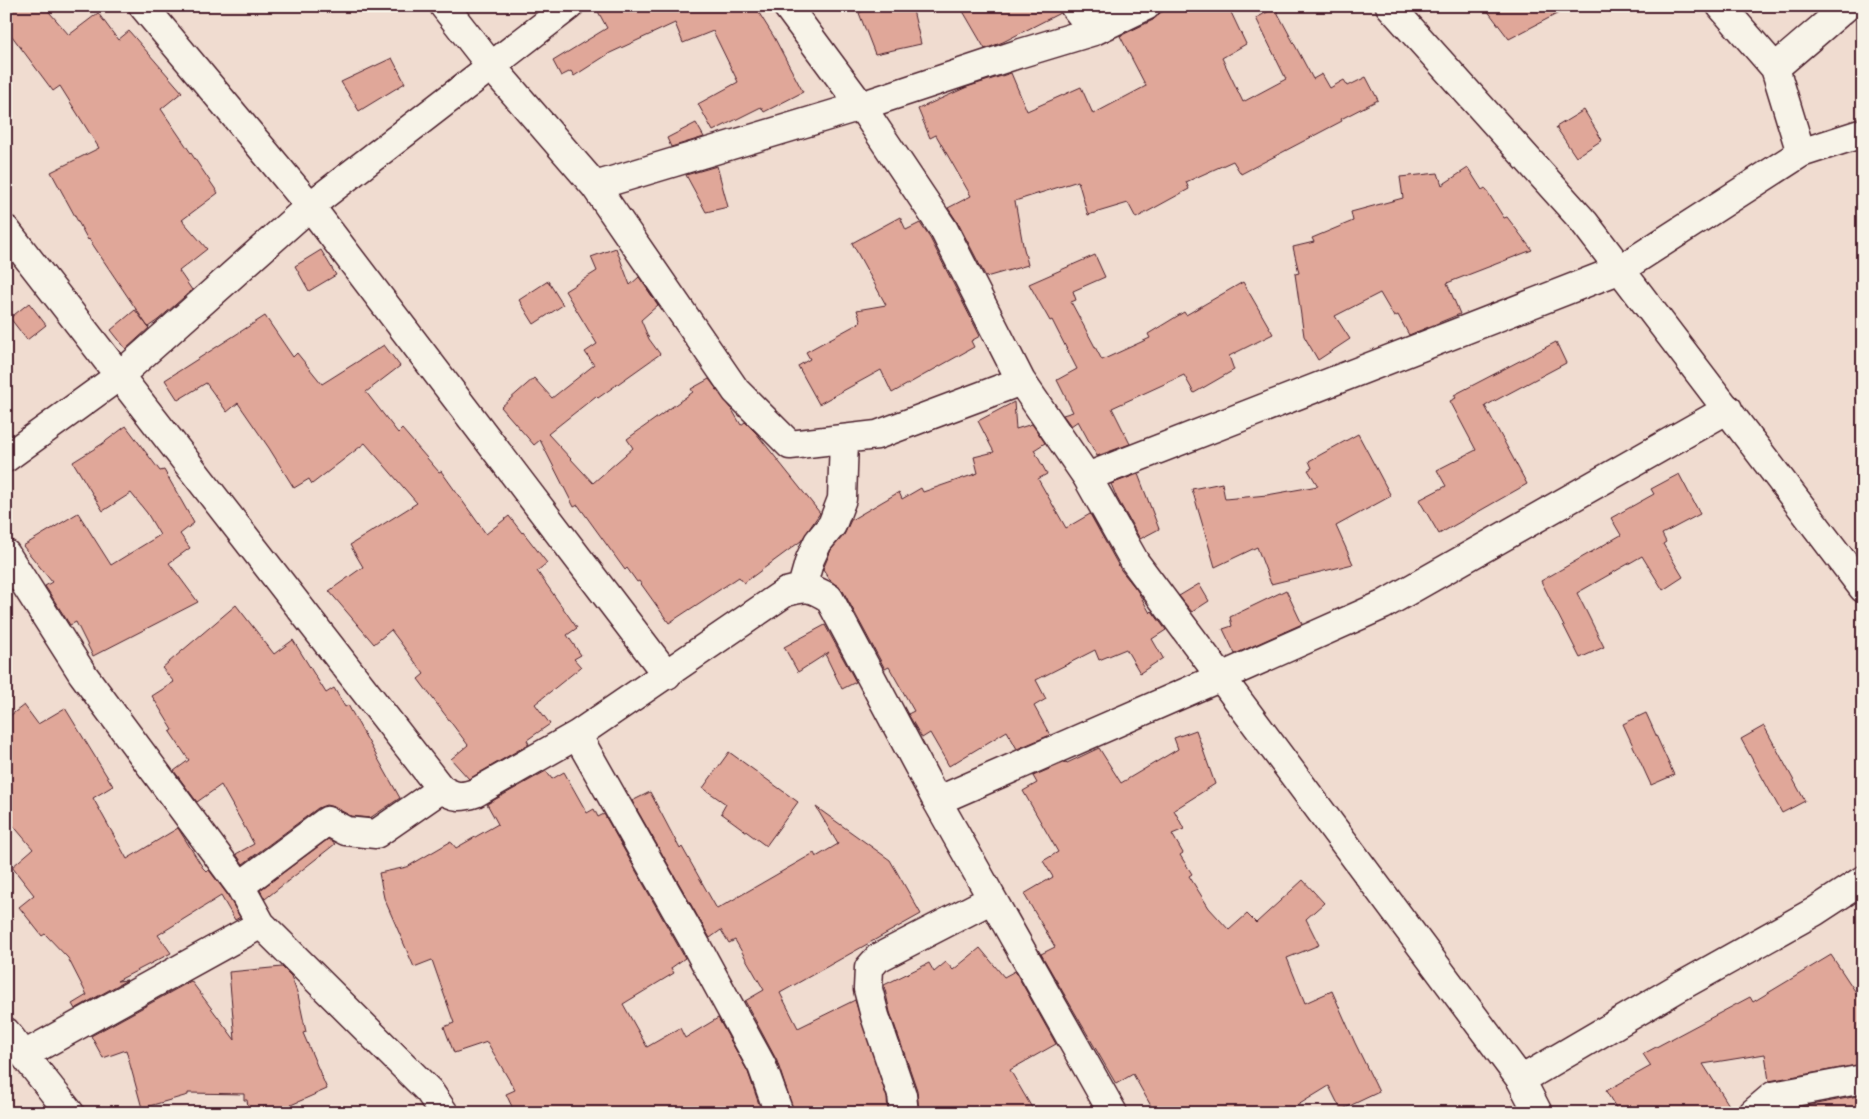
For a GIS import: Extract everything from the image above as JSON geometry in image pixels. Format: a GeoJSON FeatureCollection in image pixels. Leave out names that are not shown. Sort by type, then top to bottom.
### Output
{"type":"FeatureCollection","features":[{"type":"Feature","properties":{"kind":"street"},"geometry":{"type":"LineString","coordinates":[[143,6],[310,206],[667,675]]}},
{"type":"Feature","properties":{"kind":"street"},"geometry":{"type":"LineString","coordinates":[[444,6],[491,66],[596,186],[736,391],[790,445],[878,436],[1021,380]]}},
{"type":"Feature","properties":{"kind":"street"},"geometry":{"type":"LineString","coordinates":[[787,6],[861,106],[944,230],[1021,380],[1087,477],[1135,562],[1521,1080],[1538,1113]]}},
{"type":"Feature","properties":{"kind":"street"},"geometry":{"type":"LineString","coordinates":[[1074,6],[1094,31]]}},
{"type":"Feature","properties":{"kind":"street"},"geometry":{"type":"LineString","coordinates":[[596,186],[861,106],[1094,31],[1146,6]]}},
{"type":"Feature","properties":{"kind":"street"},"geometry":{"type":"LineString","coordinates":[[1390,6],[1584,222],[1863,588]]}},
{"type":"Feature","properties":{"kind":"street"},"geometry":{"type":"LineString","coordinates":[[1721,6],[1775,68],[1801,153]]}},
{"type":"Feature","properties":{"kind":"street"},"geometry":{"type":"LineString","coordinates":[[1775,68],[1847,6]]}},
{"type":"Feature","properties":{"kind":"street"},"geometry":{"type":"LineString","coordinates":[[6,458],[119,376],[310,206],[491,66],[556,10]]}},
{"type":"Feature","properties":{"kind":"street"},"geometry":{"type":"LineString","coordinates":[[1087,477],[1621,269],[1801,153],[1863,133]]}},
{"type":"Feature","properties":{"kind":"street"},"geometry":{"type":"LineString","coordinates":[[6,230],[441,789],[451,795],[461,797],[475,793],[577,735],[786,592],[802,587],[816,590],[829,598],[937,801],[1113,1113]]}},
{"type":"Feature","properties":{"kind":"street"},"geometry":{"type":"LineString","coordinates":[[937,801],[1383,605],[1728,409]]}},
{"type":"Feature","properties":{"kind":"street"},"geometry":{"type":"LineString","coordinates":[[802,587],[810,559],[818,542],[832,525],[842,499],[844,439]]}},
{"type":"Feature","properties":{"kind":"street"},"geometry":{"type":"LineString","coordinates":[[6,554],[82,674],[240,886],[261,924],[429,1091],[444,1113]]}},
{"type":"Feature","properties":{"kind":"street"},"geometry":{"type":"LineString","coordinates":[[577,735],[692,936],[762,1066],[779,1113]]}},
{"type":"Feature","properties":{"kind":"street"},"geometry":{"type":"LineString","coordinates":[[240,886],[327,821],[346,831],[376,834],[441,789]]}},
{"type":"Feature","properties":{"kind":"street"},"geometry":{"type":"LineString","coordinates":[[1521,1080],[1676,989],[1814,912],[1863,880]]}},
{"type":"Feature","properties":{"kind":"street"},"geometry":{"type":"LineString","coordinates":[[904,1113],[902,1095],[875,1016],[868,989],[869,968],[878,958],[992,899]]}},
{"type":"Feature","properties":{"kind":"street"},"geometry":{"type":"LineString","coordinates":[[24,1055],[261,924]]}},
{"type":"Feature","properties":{"kind":"street"},"geometry":{"type":"LineString","coordinates":[[6,1032],[70,1113]]}},
{"type":"Feature","properties":{"kind":"street"},"geometry":{"type":"LineString","coordinates":[[1753,1113],[1773,1096],[1863,1079]]}},
{"type":"Feature","properties":{"kind":"building"},"geometry":{"type":"Polygon","coordinates":[[[6,6],[44,6],[69,35],[98,13],[118,40],[129,31],[182,92],[161,109],[218,193],[182,220],[207,249],[179,271],[192,290],[148,327],[88,240],[51,172],[99,148],[60,86],[53,91],[6,28],[6,6]]]}},
{"type":"Feature","properties":{"kind":"building"},"geometry":{"type":"Polygon","coordinates":[[[595,6],[772,6],[772,8],[759,13],[803,92],[764,112],[761,107],[713,131],[698,104],[738,82],[713,31],[683,43],[675,23],[610,53],[574,76],[571,71],[561,76],[553,61],[607,28],[595,6]]]}},
{"type":"Feature","properties":{"kind":"building"},"geometry":{"type":"Polygon","coordinates":[[[875,6],[912,6],[921,44],[875,54],[859,13],[875,6]]]}},
{"type":"Feature","properties":{"kind":"building"},"geometry":{"type":"Polygon","coordinates":[[[960,6],[1059,6],[1060,13],[985,49],[960,6]]]}},
{"type":"Feature","properties":{"kind":"building"},"geometry":{"type":"Polygon","coordinates":[[[1173,6],[1228,6],[1246,44],[1222,58],[1243,102],[1286,79],[1256,18],[1275,8],[1313,79],[1322,74],[1330,88],[1344,80],[1348,86],[1366,77],[1378,100],[1241,174],[1233,161],[1186,182],[1189,189],[1136,218],[1128,203],[1088,215],[1078,181],[1015,201],[1028,265],[986,277],[958,223],[948,208],[971,196],[936,135],[930,138],[918,109],[967,87],[1011,73],[1027,111],[1081,87],[1093,114],[1146,86],[1120,36],[1153,20],[1160,13],[1173,6]]]}},
{"type":"Feature","properties":{"kind":"building"},"geometry":{"type":"Polygon","coordinates":[[[1484,6],[1572,6],[1509,39],[1484,6]]]}},
{"type":"Feature","properties":{"kind":"building"},"geometry":{"type":"Polygon","coordinates":[[[392,58],[405,83],[359,111],[341,82],[392,58]]]}},
{"type":"Feature","properties":{"kind":"building"},"geometry":{"type":"Polygon","coordinates":[[[1584,110],[1602,140],[1576,157],[1556,127],[1584,110]]]}},
{"type":"Feature","properties":{"kind":"building"},"geometry":{"type":"Polygon","coordinates":[[[696,123],[704,137],[671,147],[667,138],[696,123]]]}},
{"type":"Feature","properties":{"kind":"building"},"geometry":{"type":"Polygon","coordinates":[[[717,166],[728,207],[706,212],[686,175],[717,166]]]}},
{"type":"Feature","properties":{"kind":"building"},"geometry":{"type":"Polygon","coordinates":[[[1468,168],[1482,190],[1485,188],[1504,218],[1507,217],[1532,250],[1447,283],[1460,314],[1409,335],[1398,315],[1394,317],[1380,293],[1335,316],[1350,339],[1318,360],[1304,336],[1295,274],[1299,273],[1293,247],[1314,242],[1312,238],[1353,221],[1351,212],[1403,198],[1400,177],[1438,173],[1442,185],[1468,168]]]}},
{"type":"Feature","properties":{"kind":"building"},"geometry":{"type":"Polygon","coordinates":[[[900,217],[906,230],[920,223],[930,238],[980,336],[971,341],[974,347],[892,393],[881,370],[819,404],[798,366],[810,359],[806,352],[861,322],[857,310],[886,305],[852,243],[900,217]]]}},
{"type":"Feature","properties":{"kind":"building"},"geometry":{"type":"Polygon","coordinates":[[[616,248],[630,285],[639,277],[658,305],[641,320],[649,339],[660,354],[598,398],[596,396],[548,434],[593,483],[633,448],[627,439],[693,392],[691,389],[709,379],[741,425],[745,422],[756,433],[820,513],[801,541],[744,583],[739,577],[669,623],[639,581],[637,582],[627,568],[625,570],[578,505],[574,507],[540,440],[534,445],[501,407],[534,378],[552,398],[594,365],[585,352],[597,344],[565,291],[597,271],[591,257],[616,248]]]}},
{"type":"Feature","properties":{"kind":"building"},"geometry":{"type":"Polygon","coordinates":[[[321,250],[336,275],[309,291],[295,266],[321,250]]]}},
{"type":"Feature","properties":{"kind":"building"},"geometry":{"type":"Polygon","coordinates":[[[1095,255],[1105,277],[1073,291],[1076,300],[1071,302],[1102,360],[1150,338],[1148,334],[1184,312],[1186,315],[1243,282],[1273,334],[1229,356],[1234,370],[1194,393],[1184,375],[1112,408],[1130,444],[1097,456],[1078,421],[1071,426],[1063,415],[1073,412],[1057,380],[1077,369],[1052,320],[1050,321],[1029,284],[1095,255]]]}},
{"type":"Feature","properties":{"kind":"building"},"geometry":{"type":"Polygon","coordinates":[[[548,281],[563,305],[534,324],[519,300],[548,281]]]}},
{"type":"Feature","properties":{"kind":"building"},"geometry":{"type":"Polygon","coordinates":[[[29,303],[46,325],[27,340],[10,318],[29,303]]]}},
{"type":"Feature","properties":{"kind":"building"},"geometry":{"type":"Polygon","coordinates":[[[135,310],[149,328],[126,349],[111,330],[135,310]]]}},
{"type":"Feature","properties":{"kind":"building"},"geometry":{"type":"Polygon","coordinates":[[[265,316],[293,357],[297,353],[322,384],[384,345],[400,366],[366,392],[398,433],[402,429],[439,472],[441,471],[486,534],[509,516],[547,563],[537,571],[577,628],[567,635],[581,655],[574,659],[581,667],[535,704],[550,724],[527,740],[529,744],[469,779],[451,759],[468,745],[418,679],[424,674],[391,630],[374,644],[329,591],[363,567],[350,545],[417,503],[365,443],[312,484],[309,479],[294,488],[238,403],[227,412],[206,383],[178,400],[165,380],[265,316]]]}},
{"type":"Feature","properties":{"kind":"building"},"geometry":{"type":"Polygon","coordinates":[[[1556,342],[1566,363],[1485,406],[1527,484],[1439,534],[1419,500],[1446,486],[1437,470],[1476,450],[1450,401],[1456,398],[1454,395],[1556,342]]]}},
{"type":"Feature","properties":{"kind":"building"},"geometry":{"type":"Polygon","coordinates":[[[1014,402],[1016,429],[1032,424],[1045,443],[1034,450],[1047,474],[1038,479],[1066,528],[1090,514],[1121,570],[1137,590],[1150,613],[1152,611],[1166,630],[1152,639],[1163,658],[1140,673],[1126,649],[1099,660],[1095,650],[1036,680],[1046,699],[1034,706],[1050,735],[1017,749],[1007,731],[949,766],[930,733],[922,738],[908,714],[914,711],[889,667],[885,669],[843,591],[830,580],[823,569],[831,550],[844,535],[851,520],[899,492],[902,499],[921,488],[923,492],[978,473],[974,457],[994,452],[978,421],[1014,402]]]}},
{"type":"Feature","properties":{"kind":"building"},"geometry":{"type":"Polygon","coordinates":[[[126,426],[160,471],[164,470],[194,523],[180,534],[190,548],[169,563],[198,602],[93,656],[76,622],[70,625],[45,586],[52,582],[23,546],[78,513],[111,565],[160,535],[147,513],[131,493],[103,511],[73,462],[126,426]]]}},
{"type":"Feature","properties":{"kind":"building"},"geometry":{"type":"Polygon","coordinates":[[[1358,434],[1391,496],[1336,526],[1353,564],[1271,584],[1257,547],[1215,567],[1192,489],[1222,483],[1225,499],[1267,495],[1318,486],[1308,470],[1312,468],[1309,461],[1358,434]]]}},
{"type":"Feature","properties":{"kind":"building"},"geometry":{"type":"Polygon","coordinates":[[[1138,474],[1159,529],[1140,539],[1111,484],[1138,474]]]}},
{"type":"Feature","properties":{"kind":"building"},"geometry":{"type":"Polygon","coordinates":[[[1679,474],[1700,514],[1662,534],[1666,542],[1663,544],[1683,577],[1663,590],[1642,556],[1577,593],[1604,647],[1580,658],[1541,581],[1621,535],[1611,518],[1654,494],[1651,489],[1679,474]]]}},
{"type":"Feature","properties":{"kind":"building"},"geometry":{"type":"Polygon","coordinates":[[[1199,584],[1209,601],[1192,612],[1179,596],[1199,584]]]}},
{"type":"Feature","properties":{"kind":"building"},"geometry":{"type":"Polygon","coordinates":[[[1286,590],[1302,624],[1235,654],[1223,629],[1232,626],[1230,617],[1286,590]]]}},
{"type":"Feature","properties":{"kind":"building"},"geometry":{"type":"Polygon","coordinates":[[[236,605],[274,654],[293,640],[326,693],[334,688],[345,707],[348,705],[400,798],[370,818],[351,816],[326,805],[318,808],[243,864],[236,854],[254,844],[221,785],[197,802],[174,771],[189,760],[170,732],[173,730],[152,696],[174,682],[162,668],[236,605]]]}},
{"type":"Feature","properties":{"kind":"building"},"geometry":{"type":"Polygon","coordinates":[[[825,625],[856,682],[842,689],[826,656],[829,652],[798,672],[784,647],[825,625]]]}},
{"type":"Feature","properties":{"kind":"building"},"geometry":{"type":"Polygon","coordinates":[[[24,705],[38,724],[65,708],[113,786],[93,798],[127,859],[178,828],[203,868],[206,871],[209,870],[227,894],[240,917],[235,920],[221,896],[158,935],[171,953],[117,981],[127,980],[75,1009],[72,1004],[87,995],[68,958],[45,934],[42,936],[19,907],[34,895],[12,867],[33,849],[6,817],[6,719],[24,705]]]}},
{"type":"Feature","properties":{"kind":"building"},"geometry":{"type":"Polygon","coordinates":[[[1646,713],[1674,775],[1651,785],[1623,724],[1646,713]]]}},
{"type":"Feature","properties":{"kind":"building"},"geometry":{"type":"Polygon","coordinates":[[[1764,726],[1805,801],[1782,813],[1741,739],[1764,726]]]}},
{"type":"Feature","properties":{"kind":"building"},"geometry":{"type":"Polygon","coordinates":[[[1196,730],[1215,784],[1174,810],[1184,829],[1172,834],[1183,853],[1180,855],[1192,874],[1189,876],[1209,908],[1229,930],[1247,914],[1256,923],[1303,880],[1324,903],[1306,919],[1319,945],[1287,958],[1305,1003],[1332,991],[1379,1092],[1341,1110],[1329,1086],[1285,1113],[1155,1113],[1133,1074],[1116,1084],[1041,954],[1055,947],[1024,894],[1053,877],[1043,861],[1058,852],[1023,791],[1037,783],[1033,776],[1099,748],[1121,783],[1178,749],[1174,738],[1196,730]]]}},
{"type":"Feature","properties":{"kind":"building"},"geometry":{"type":"Polygon","coordinates":[[[729,752],[798,802],[766,846],[721,813],[726,804],[703,788],[729,752]]]}},
{"type":"Feature","properties":{"kind":"building"},"geometry":{"type":"Polygon","coordinates":[[[546,771],[552,779],[564,772],[587,813],[594,809],[598,817],[604,814],[685,958],[671,968],[674,973],[623,1004],[647,1047],[680,1028],[685,1038],[718,1018],[748,1072],[762,1113],[515,1113],[506,1094],[515,1090],[487,1042],[454,1053],[444,1027],[454,1023],[432,960],[414,967],[384,898],[379,873],[407,867],[450,842],[456,848],[498,824],[487,804],[546,771]]]}},
{"type":"Feature","properties":{"kind":"building"},"geometry":{"type":"Polygon","coordinates":[[[650,792],[680,849],[682,847],[717,909],[814,853],[816,857],[838,844],[816,807],[890,860],[921,914],[780,993],[798,1028],[855,1000],[887,1098],[888,1113],[794,1113],[777,1061],[745,1001],[764,990],[735,940],[729,943],[721,930],[710,938],[632,801],[650,792]]]}},
{"type":"Feature","properties":{"kind":"building"},"geometry":{"type":"Polygon","coordinates":[[[328,839],[335,844],[265,899],[260,890],[328,839]]]}},
{"type":"Feature","properties":{"kind":"building"},"geometry":{"type":"Polygon","coordinates":[[[980,948],[1004,977],[1015,971],[1056,1044],[1010,1070],[1035,1113],[919,1113],[917,1090],[890,1012],[884,985],[929,963],[934,972],[946,962],[953,970],[980,948]]]}},
{"type":"Feature","properties":{"kind":"building"},"geometry":{"type":"Polygon","coordinates":[[[1831,955],[1863,1003],[1863,1064],[1769,1081],[1765,1054],[1703,1064],[1734,1113],[1619,1113],[1606,1091],[1651,1066],[1643,1054],[1750,997],[1753,1002],[1831,955]]]}},
{"type":"Feature","properties":{"kind":"building"},"geometry":{"type":"Polygon","coordinates":[[[282,967],[291,976],[298,995],[306,1032],[303,1033],[327,1089],[291,1105],[291,1113],[249,1113],[247,1100],[244,1100],[244,1094],[188,1093],[188,1095],[142,1108],[126,1050],[103,1058],[91,1036],[191,981],[235,1040],[229,972],[282,967]]]}},
{"type":"Feature","properties":{"kind":"building"},"geometry":{"type":"Polygon","coordinates":[[[1863,1095],[1863,1113],[1777,1113],[1780,1111],[1863,1095]]]}}]}
